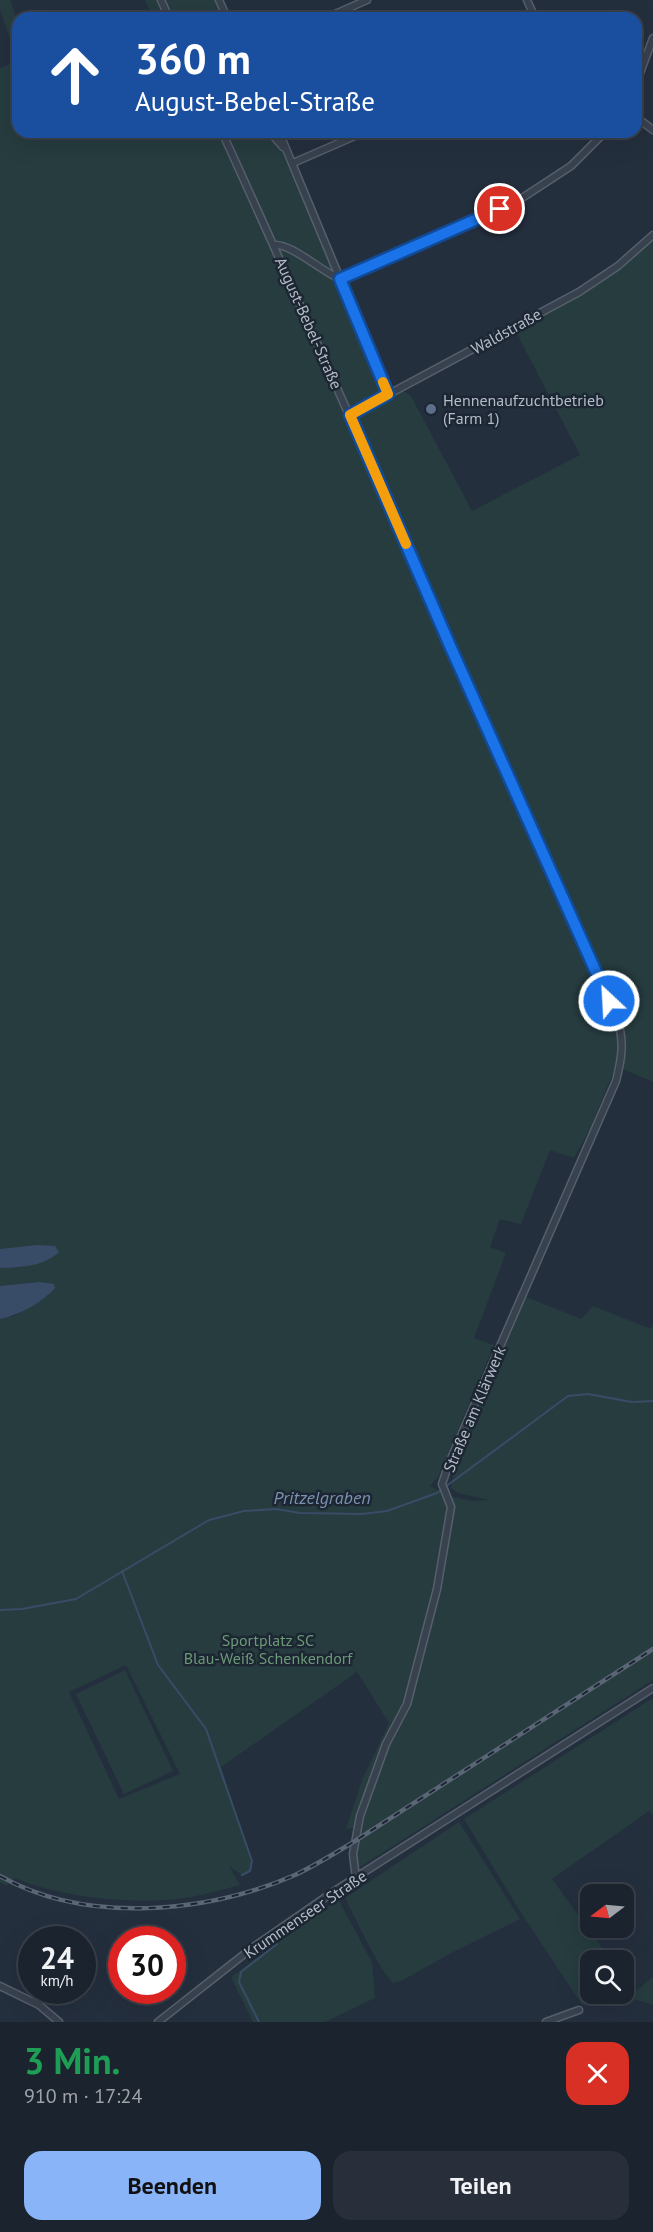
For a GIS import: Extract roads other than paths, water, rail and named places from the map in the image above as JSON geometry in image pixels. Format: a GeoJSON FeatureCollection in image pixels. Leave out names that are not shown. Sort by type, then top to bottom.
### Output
{"type":"FeatureCollection","features":[{"type":"Feature","properties":{"kind":"street"},"geometry":{"type":"LineString","coordinates":[[340,12],[367,0]]}},
{"type":"Feature","properties":{"kind":"street"},"geometry":{"type":"LineString","coordinates":[[642,68],[653,38]]}},
{"type":"Feature","properties":{"kind":"street","name":"August-Bebel-Straße"},"geometry":{"type":"LineString","coordinates":[[225,138],[618,1020],[623,1038],[623,1053]]}},
{"type":"Feature","properties":{"kind":"street"},"geometry":{"type":"LineString","coordinates":[[275,138],[288,152]]}},
{"type":"Feature","properties":{"kind":"street"},"geometry":{"type":"LineString","coordinates":[[282,138],[388,394]]}},
{"type":"Feature","properties":{"kind":"street"},"geometry":{"type":"LineString","coordinates":[[293,163],[350,138]]}},
{"type":"Feature","properties":{"kind":"street"},"geometry":{"type":"LineString","coordinates":[[274,245],[278,244],[290,249],[329,275],[340,279],[519,200],[572,166],[599,138]]}},
{"type":"Feature","properties":{"kind":"street","name":"Waldstraße"},"geometry":{"type":"LineString","coordinates":[[350,415],[579,292],[618,266],[653,235]]}},
{"type":"Feature","properties":{"kind":"street","name":"Straße am Klärwerk"},"geometry":{"type":"LineString","coordinates":[[356,1879],[352,1854],[360,1815],[386,1744],[407,1704],[437,1589],[451,1508],[444,1489],[449,1463],[616,1081],[623,1053]]}},
{"type":"Feature","properties":{"kind":"street","name":"Krummenseer Straße"},"geometry":{"type":"LineString","coordinates":[[158,2022],[252,1948],[336,1890],[653,1688]]}},
{"type":"Feature","properties":{"kind":"street"},"geometry":{"type":"LineString","coordinates":[[0,1986],[39,2006],[59,2022]]}},
{"type":"Feature","properties":{"kind":"street"},"geometry":{"type":"LineString","coordinates":[[546,2022],[579,2010]]}},
{"type":"Feature","properties":{"kind":"water"},"geometry":{"type":"Polygon","coordinates":[[[37,1245],[55,1246],[59,1252],[39,1263],[0,1268],[0,1249],[37,1245]]]}},
{"type":"Feature","properties":{"kind":"water"},"geometry":{"type":"Polygon","coordinates":[[[39,1282],[54,1284],[55,1288],[30,1308],[0,1319],[0,1286],[39,1282]]]}},
{"type":"Feature","properties":{"kind":"waterway","name":"Pritzelgraben"},"geometry":{"type":"LineString","coordinates":[[0,1610],[22,1609],[76,1599],[209,1520],[244,1511],[276,1509],[300,1513],[362,1514],[387,1511],[437,1493],[568,1396],[588,1394],[632,1402]]}},
{"type":"Feature","properties":{"kind":"waterway","name":"Pritzelgraben"},"geometry":{"type":"LineString","coordinates":[[634,1402],[653,1401]]}},
{"type":"Feature","properties":{"kind":"waterway"},"geometry":{"type":"LineString","coordinates":[[122,1571],[158,1665],[206,1729],[252,1861],[250,1871],[242,1875]]}},
{"type":"Feature","properties":{"kind":"waterway"},"geometry":{"type":"LineString","coordinates":[[259,2022],[239,1982],[241,1972],[277,1944]]}},
{"type":"Feature","properties":{"kind":"railway"},"geometry":{"type":"LineString","coordinates":[[0,1876],[34,1892],[70,1902],[108,1907],[147,1908],[186,1905],[261,1888],[295,1875],[355,1841],[653,1649]]}},
{"type":"Feature","properties":{"kind":"place","name":"Hennenaufzuchtbetrieb (Farm 1)"},"geometry":{"type":"Point","coordinates":[431,409]}},
{"type":"Feature","properties":{"kind":"park label","name":"Sportplatz SC Blau-Weiß Schenkendorf"},"geometry":{"type":"Point","coordinates":[268,1649]}}]}
